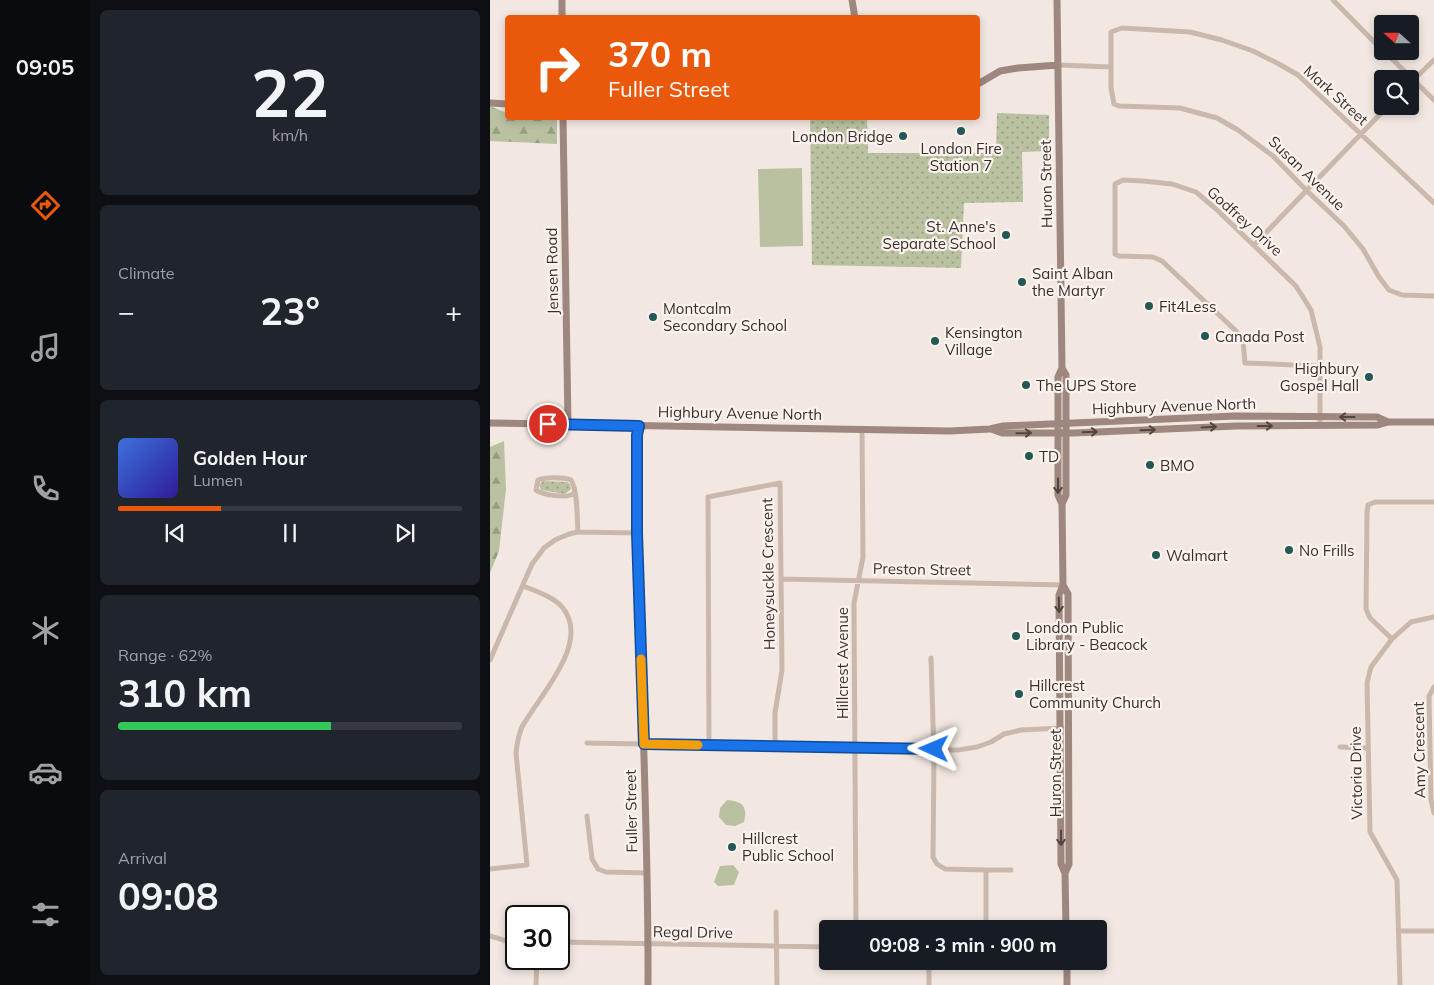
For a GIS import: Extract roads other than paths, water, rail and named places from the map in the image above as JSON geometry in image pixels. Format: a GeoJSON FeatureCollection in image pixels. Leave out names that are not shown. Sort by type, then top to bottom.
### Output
{"type":"FeatureCollection","features":[{"type":"Feature","properties":{"kind":"main road"},"geometry":{"type":"LineString","coordinates":[[562,0],[562,15]]}},
{"type":"Feature","properties":{"kind":"main road"},"geometry":{"type":"LineString","coordinates":[[852,0],[854,15]]}},
{"type":"Feature","properties":{"kind":"main road","name":"Huron Street"},"geometry":{"type":"LineString","coordinates":[[1057,0],[1062,368],[1058,377],[1058,495],[1062,504]]}},
{"type":"Feature","properties":{"kind":"main road"},"geometry":{"type":"LineString","coordinates":[[980,83],[1000,71],[1058,66]]}},
{"type":"Feature","properties":{"kind":"main road"},"geometry":{"type":"LineString","coordinates":[[490,104],[505,104]]}},
{"type":"Feature","properties":{"kind":"main road","name":"Jensen Road"},"geometry":{"type":"LineString","coordinates":[[563,120],[568,424]]}},
{"type":"Feature","properties":{"kind":"main road","name":"Huron Street"},"geometry":{"type":"LineString","coordinates":[[1062,368],[1066,375],[1067,423],[1066,495],[1062,504],[1062,585],[1059,594],[1061,864],[1065,873],[1066,920]]}},
{"type":"Feature","properties":{"kind":"main road","name":"Highbury Avenue North"},"geometry":{"type":"LineString","coordinates":[[1058,428],[1067,423],[1235,416],[1320,421]]}},
{"type":"Feature","properties":{"kind":"main road","name":"Highbury Avenue North"},"geometry":{"type":"LineString","coordinates":[[490,423],[950,431],[990,429],[1003,426],[1058,428],[1066,433],[1236,426],[1377,417],[1388,422],[1434,422]]}},
{"type":"Feature","properties":{"kind":"main road","name":"Fuller Street"},"geometry":{"type":"LineString","coordinates":[[639,426],[637,435],[637,533],[644,744],[648,985]]}},
{"type":"Feature","properties":{"kind":"main road","name":"Huron Street"},"geometry":{"type":"LineString","coordinates":[[1062,585],[1068,594],[1069,864],[1065,873]]}},
{"type":"Feature","properties":{"kind":"main road"},"geometry":{"type":"LineString","coordinates":[[1067,970],[1067,985]]}},
{"type":"Feature","properties":{"kind":"street"},"geometry":{"type":"LineString","coordinates":[[1334,1],[1374,42]]}},
{"type":"Feature","properties":{"kind":"street","name":"Mark Street"},"geometry":{"type":"LineString","coordinates":[[1111,66],[1112,32],[1115,29],[1122,28],[1190,32],[1222,40],[1253,51],[1298,75],[1434,203]]}},
{"type":"Feature","properties":{"kind":"street"},"geometry":{"type":"LineString","coordinates":[[1391,60],[1401,70]]}},
{"type":"Feature","properties":{"kind":"street"},"geometry":{"type":"LineString","coordinates":[[1419,74],[1434,60]]}},
{"type":"Feature","properties":{"kind":"street"},"geometry":{"type":"LineString","coordinates":[[1058,66],[1111,66]]}},
{"type":"Feature","properties":{"kind":"street","name":"Susan Avenue"},"geometry":{"type":"LineString","coordinates":[[1111,66],[1111,88],[1114,104],[1119,106],[1180,108],[1217,118],[1259,144],[1344,226],[1363,249],[1389,290],[1402,295],[1434,296]]}},
{"type":"Feature","properties":{"kind":"street"},"geometry":{"type":"LineString","coordinates":[[1419,88],[1434,100]]}},
{"type":"Feature","properties":{"kind":"street"},"geometry":{"type":"LineString","coordinates":[[1254,245],[1379,115]]}},
{"type":"Feature","properties":{"kind":"street","name":"Godfrey Drive"},"geometry":{"type":"LineString","coordinates":[[1319,366],[1245,363],[1243,342],[1236,331],[1162,261],[1153,257],[1119,256],[1115,254],[1115,184],[1123,180],[1143,181],[1172,184],[1196,192],[1296,286],[1311,310],[1320,347],[1320,421]]}},
{"type":"Feature","properties":{"kind":"street","name":"Hillcrest Avenue"},"geometry":{"type":"LineString","coordinates":[[856,920],[854,603],[863,557],[862,428]]}},
{"type":"Feature","properties":{"kind":"street"},"geometry":{"type":"LineString","coordinates":[[574,493],[572,496],[567,497],[540,493],[536,490],[536,485],[538,480],[543,478],[569,479],[573,482],[578,532]]}},
{"type":"Feature","properties":{"kind":"street","name":"Honeysuckle Crescent"},"geometry":{"type":"LineString","coordinates":[[709,745],[708,497],[780,483],[782,670],[776,713],[775,746]]}},
{"type":"Feature","properties":{"kind":"street"},"geometry":{"type":"LineString","coordinates":[[1392,640],[1370,618],[1366,609],[1368,505],[1375,502],[1434,502]]}},
{"type":"Feature","properties":{"kind":"street"},"geometry":{"type":"LineString","coordinates":[[490,660],[532,564],[544,548],[555,540],[578,532],[637,533]]}},
{"type":"Feature","properties":{"kind":"street","name":"Preston Street"},"geometry":{"type":"LineString","coordinates":[[781,579],[1062,585]]}},
{"type":"Feature","properties":{"kind":"street"},"geometry":{"type":"LineString","coordinates":[[490,869],[527,865],[516,753],[518,739],[522,728],[558,673],[568,648],[571,634],[564,608],[556,601],[523,586]]}},
{"type":"Feature","properties":{"kind":"street","name":"Victoria Drive"},"geometry":{"type":"LineString","coordinates":[[1400,985],[1398,880],[1370,832],[1367,683],[1371,667],[1392,640],[1411,622],[1434,617]]}},
{"type":"Feature","properties":{"kind":"street"},"geometry":{"type":"LineString","coordinates":[[931,658],[934,749],[933,857],[937,864],[945,869],[1011,870]]}},
{"type":"Feature","properties":{"kind":"street","name":"Amy Crescent"},"geometry":{"type":"LineString","coordinates":[[1434,687],[1429,696],[1431,800],[1434,813]]}},
{"type":"Feature","properties":{"kind":"street"},"geometry":{"type":"LineString","coordinates":[[587,742],[958,750],[977,747],[991,742],[1004,734],[1021,730],[1069,728]]}},
{"type":"Feature","properties":{"kind":"street"},"geometry":{"type":"LineString","coordinates":[[1340,747],[1368,748]]}},
{"type":"Feature","properties":{"kind":"street"},"geometry":{"type":"LineString","coordinates":[[587,816],[592,859],[598,869],[606,872],[647,873]]}},
{"type":"Feature","properties":{"kind":"street"},"geometry":{"type":"LineString","coordinates":[[986,870],[986,920]]}},
{"type":"Feature","properties":{"kind":"street"},"geometry":{"type":"LineString","coordinates":[[776,912],[777,985]]}},
{"type":"Feature","properties":{"kind":"street"},"geometry":{"type":"LineString","coordinates":[[1400,931],[1434,931]]}},
{"type":"Feature","properties":{"kind":"street"},"geometry":{"type":"LineString","coordinates":[[490,936],[505,940]]}},
{"type":"Feature","properties":{"kind":"street","name":"Regal Drive"},"geometry":{"type":"LineString","coordinates":[[570,942],[819,947]]}},
{"type":"Feature","properties":{"kind":"street"},"geometry":{"type":"LineString","coordinates":[[536,985],[537,970]]}},
{"type":"Feature","properties":{"kind":"street"},"geometry":{"type":"LineString","coordinates":[[929,970],[929,985]]}},
{"type":"Feature","properties":{"kind":"place","name":"London Fire Station 7"},"geometry":{"type":"Point","coordinates":[961,131]}},
{"type":"Feature","properties":{"kind":"place","name":"London Bridge"},"geometry":{"type":"Point","coordinates":[903,136]}},
{"type":"Feature","properties":{"kind":"place","name":"St. Anne's Separate School"},"geometry":{"type":"Point","coordinates":[1006,235]}},
{"type":"Feature","properties":{"kind":"place","name":"Saint Alban the Martyr"},"geometry":{"type":"Point","coordinates":[1022,282]}},
{"type":"Feature","properties":{"kind":"place","name":"Fit4Less"},"geometry":{"type":"Point","coordinates":[1149,306]}},
{"type":"Feature","properties":{"kind":"place","name":"Montcalm Secondary School"},"geometry":{"type":"Point","coordinates":[653,317]}},
{"type":"Feature","properties":{"kind":"place","name":"Canada Post"},"geometry":{"type":"Point","coordinates":[1205,336]}},
{"type":"Feature","properties":{"kind":"place","name":"Kensington Village"},"geometry":{"type":"Point","coordinates":[935,341]}},
{"type":"Feature","properties":{"kind":"place","name":"Highbury Gospel Hall"},"geometry":{"type":"Point","coordinates":[1369,377]}},
{"type":"Feature","properties":{"kind":"place","name":"The UPS Store"},"geometry":{"type":"Point","coordinates":[1026,385]}},
{"type":"Feature","properties":{"kind":"place","name":"TD"},"geometry":{"type":"Point","coordinates":[1029,456]}},
{"type":"Feature","properties":{"kind":"place","name":"BMO"},"geometry":{"type":"Point","coordinates":[1150,465]}},
{"type":"Feature","properties":{"kind":"place","name":"No Frills"},"geometry":{"type":"Point","coordinates":[1289,550]}},
{"type":"Feature","properties":{"kind":"place","name":"Walmart"},"geometry":{"type":"Point","coordinates":[1156,555]}},
{"type":"Feature","properties":{"kind":"place","name":"London Public Library - Beacock"},"geometry":{"type":"Point","coordinates":[1016,636]}},
{"type":"Feature","properties":{"kind":"place","name":"Hillcrest Community Church"},"geometry":{"type":"Point","coordinates":[1019,694]}},
{"type":"Feature","properties":{"kind":"place","name":"Hillcrest Public School"},"geometry":{"type":"Point","coordinates":[732,847]}}]}
